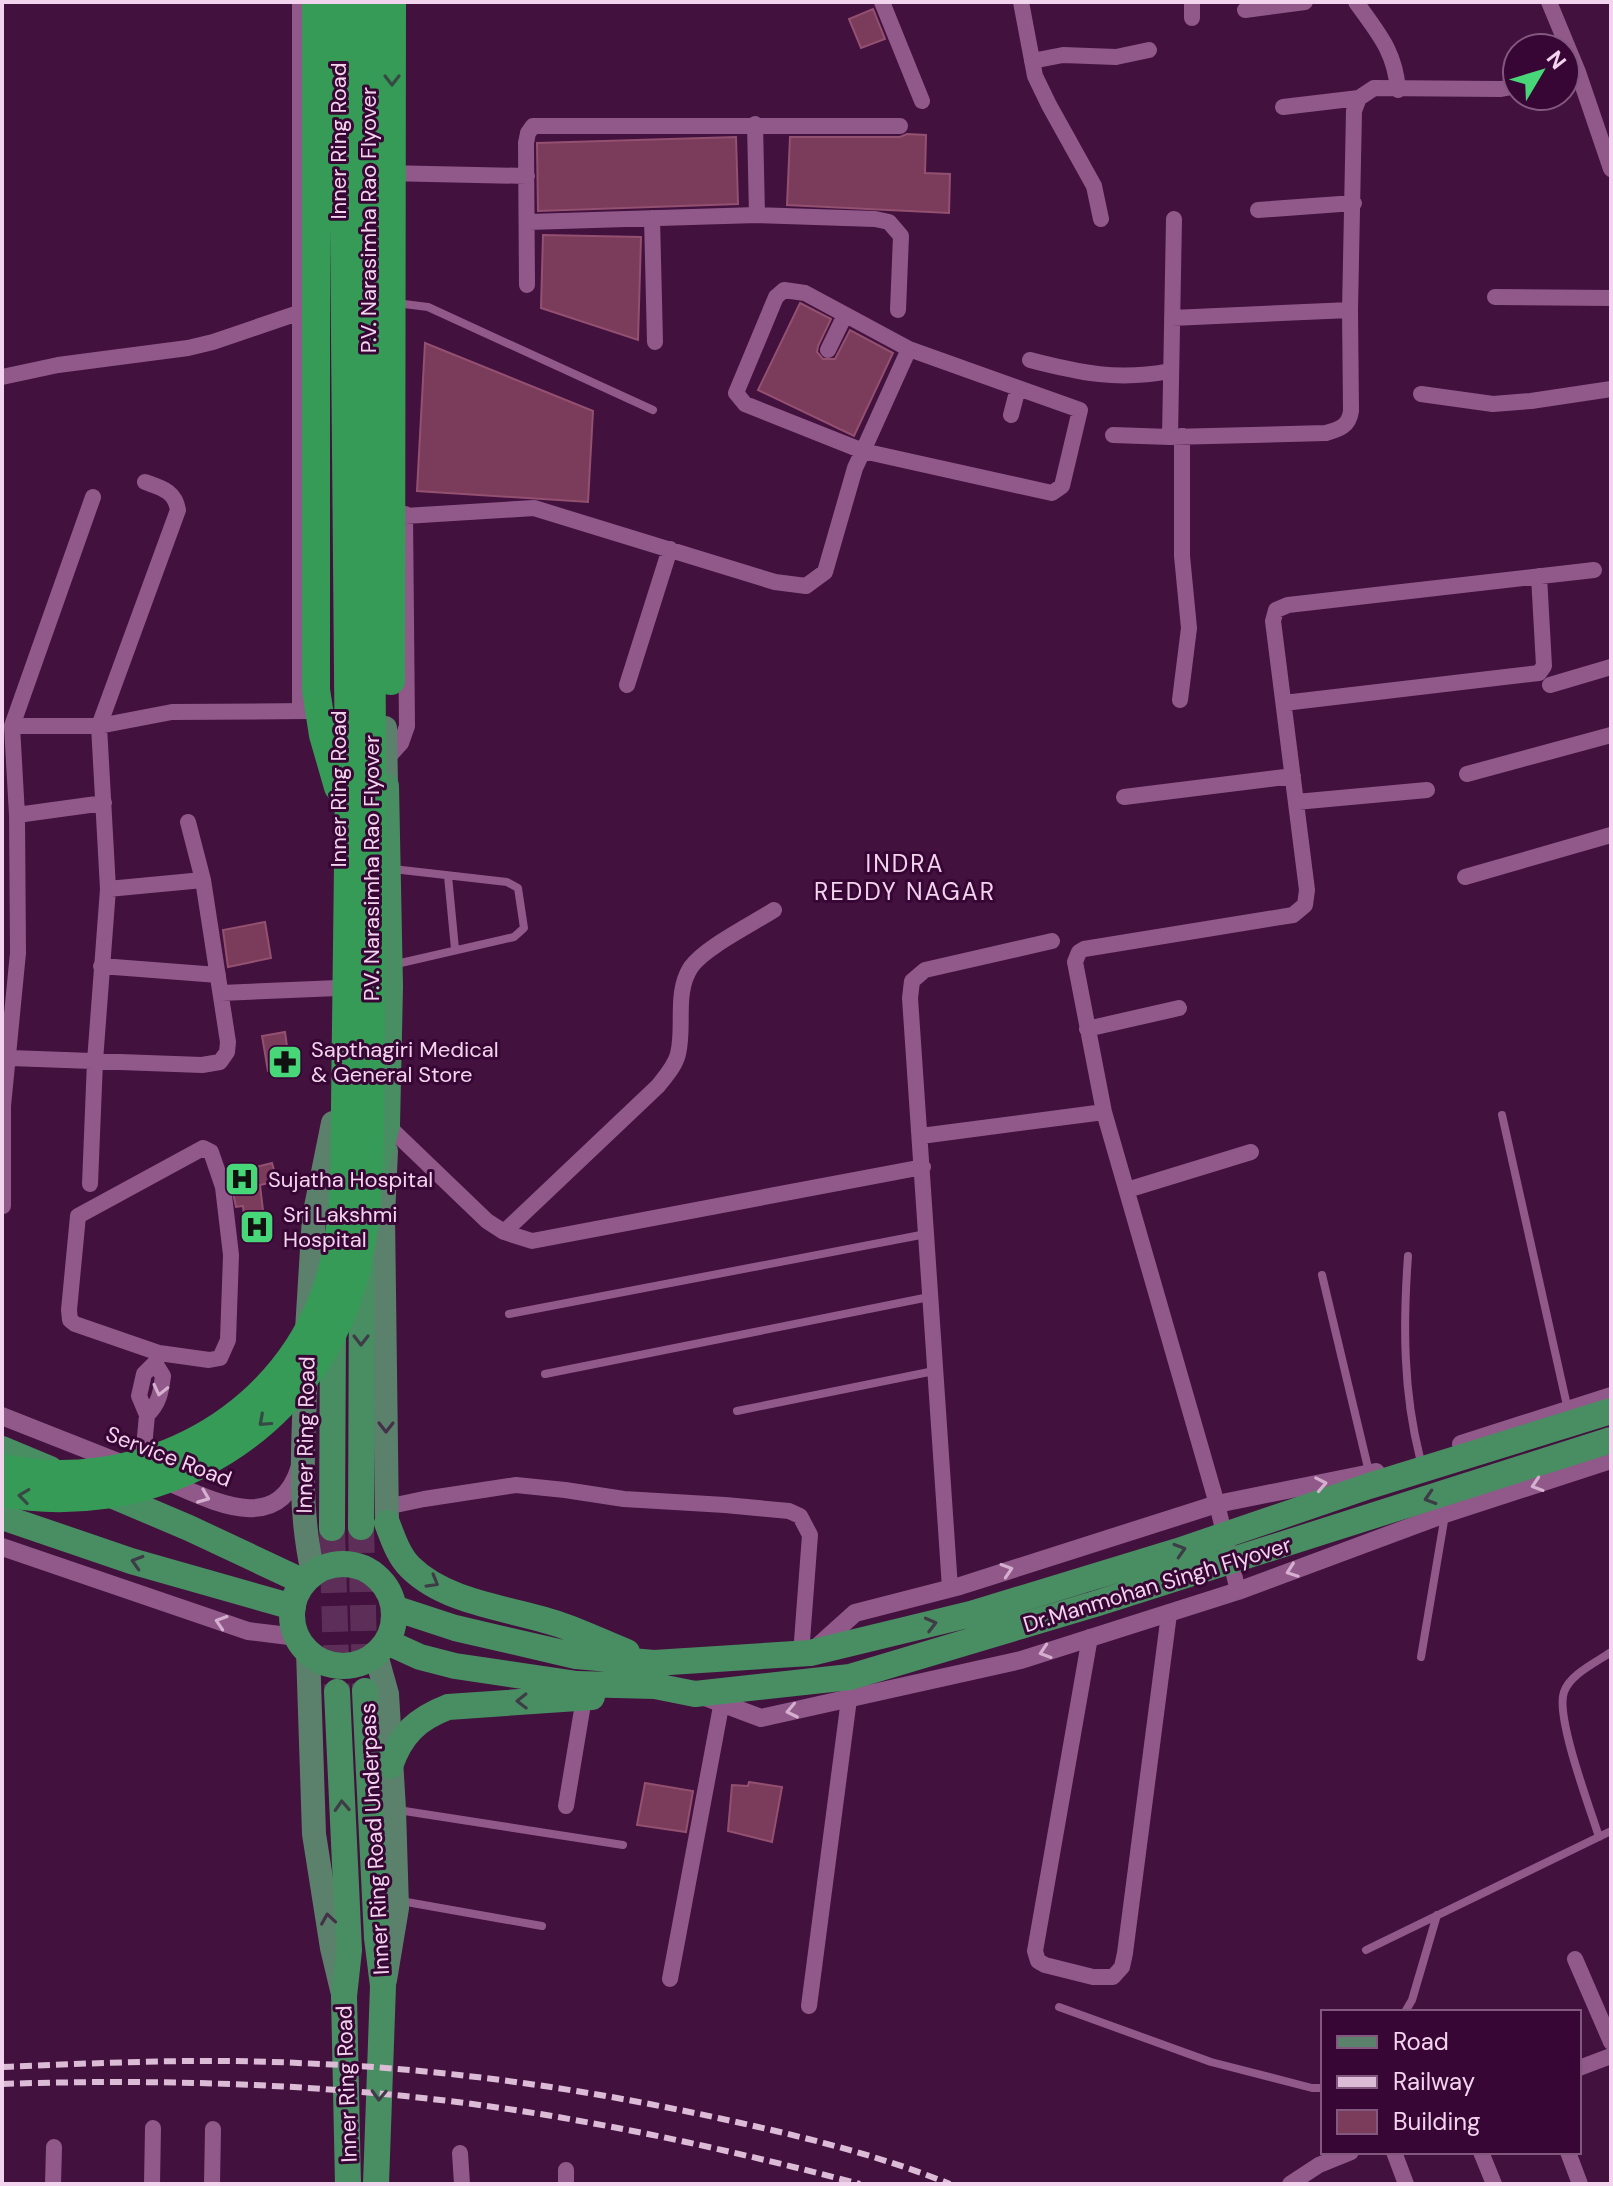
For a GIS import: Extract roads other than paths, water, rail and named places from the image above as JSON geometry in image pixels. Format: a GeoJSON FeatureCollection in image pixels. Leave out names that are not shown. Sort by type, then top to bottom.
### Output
{"type":"FeatureCollection","features":[{"type":"Feature","properties":{"kind":"highway"},"geometry":{"type":"LineString","coordinates":[[316,2],[316,690],[309,711],[338,787]]}},
{"type":"Feature","properties":{"kind":"highway","name":"P.V. Narasimha Rao Flyover"},"geometry":{"type":"LineString","coordinates":[[2,1468],[44,1474],[105,1471],[146,1462],[206,1436],[253,1400],[283,1368],[321,1305],[334,1265],[342,1223],[345,1173],[349,785],[339,2]]}},
{"type":"Feature","properties":{"kind":"highway","name":"P.V. Narasimha Rao Flyover"},"geometry":{"type":"LineString","coordinates":[[2,1493],[66,1499],[120,1493],[176,1477],[218,1456],[269,1417],[301,1383],[330,1339],[356,1273],[365,1228],[370,1149],[372,785],[368,2]]}},
{"type":"Feature","properties":{"kind":"highway"},"geometry":{"type":"LineString","coordinates":[[386,786],[390,755],[392,201],[384,170],[392,2]]}},
{"type":"Feature","properties":{"kind":"highway","name":"Inner Ring Road"},"geometry":{"type":"LineString","coordinates":[[386,786],[389,966],[387,1125]]}},
{"type":"Feature","properties":{"kind":"highway","name":"Inner Ring Road"},"geometry":{"type":"LineString","coordinates":[[333,1123],[338,988],[338,787]]}},
{"type":"Feature","properties":{"kind":"highway"},"geometry":{"type":"LineString","coordinates":[[332,1528],[333,1123]]}},
{"type":"Feature","properties":{"kind":"highway"},"geometry":{"type":"LineString","coordinates":[[361,1527],[363,1218],[387,1125]]}},
{"type":"Feature","properties":{"kind":"highway","name":"Dr.Manmohan Singh Flyover"},"geometry":{"type":"LineString","coordinates":[[655,1675],[805,1654],[971,1614],[1178,1551],[1369,1486],[1611,1411]]}},
{"type":"Feature","properties":{"kind":"highway","name":"Dr.Manmohan Singh Flyover"},"geometry":{"type":"LineString","coordinates":[[655,1675],[695,1694],[850,1677],[1611,1440]]}},
{"type":"Feature","properties":{"kind":"highway"},"geometry":{"type":"LineString","coordinates":[[2,1449],[309,1578]]}},
{"type":"Feature","properties":{"kind":"highway"},"geometry":{"type":"LineString","coordinates":[[387,1515],[395,1546],[409,1566],[430,1582],[459,1595],[559,1624],[655,1675]]}},
{"type":"Feature","properties":{"kind":"highway"},"geometry":{"type":"LineString","coordinates":[[2,1517],[131,1561],[293,1607]]}},
{"type":"Feature","properties":{"kind":"highway"},"geometry":{"type":"LineString","coordinates":[[338,1565],[363,1568],[378,1578],[388,1592],[394,1608],[393,1625],[382,1648],[361,1664],[345,1667],[329,1665],[302,1644],[292,1615],[293,1607],[294,1599],[309,1578],[338,1565]]}},
{"type":"Feature","properties":{"kind":"highway"},"geometry":{"type":"LineString","coordinates":[[394,1608],[469,1631],[655,1675]]}},
{"type":"Feature","properties":{"kind":"highway"},"geometry":{"type":"LineString","coordinates":[[382,1648],[455,1666],[577,1684],[655,1675]]}},
{"type":"Feature","properties":{"kind":"highway"},"geometry":{"type":"LineString","coordinates":[[390,1766],[397,1745],[408,1730],[428,1715],[448,1707],[584,1698],[655,1675]]}},
{"type":"Feature","properties":{"kind":"highway","name":"Inner Ring Road Underpass"},"geometry":{"type":"LineString","coordinates":[[365,1691],[377,1938],[383,1986]]}},
{"type":"Feature","properties":{"kind":"highway","name":"Inner Ring Road Underpass"},"geometry":{"type":"LineString","coordinates":[[337,1692],[349,1950],[344,1996]]}},
{"type":"Feature","properties":{"kind":"highway","name":"Inner Ring Road"},"geometry":{"type":"LineString","coordinates":[[376,2184],[383,1986]]}},
{"type":"Feature","properties":{"kind":"highway","name":"Inner Ring Road"},"geometry":{"type":"LineString","coordinates":[[344,1996],[348,2184]]}},
{"type":"Feature","properties":{"kind":"main road","name":"Inner Ring Road"},"geometry":{"type":"LineString","coordinates":[[338,787],[339,2]]}},
{"type":"Feature","properties":{"kind":"main road","name":"Inner Ring Road"},"geometry":{"type":"LineString","coordinates":[[368,2],[384,170],[386,786]]}},
{"type":"Feature","properties":{"kind":"main road","name":"Inner Ring Road"},"geometry":{"type":"LineString","coordinates":[[309,1578],[301,1462],[311,1254],[314,1217],[333,1123]]}},
{"type":"Feature","properties":{"kind":"main road","name":"Inner Ring Road"},"geometry":{"type":"LineString","coordinates":[[387,1125],[383,1216],[387,1515]]}},
{"type":"Feature","properties":{"kind":"main road","name":"Inner Ring Road"},"geometry":{"type":"LineString","coordinates":[[302,1644],[314,1834],[332,1948],[344,1996]]}},
{"type":"Feature","properties":{"kind":"main road","name":"Inner Ring Road"},"geometry":{"type":"LineString","coordinates":[[382,1648],[394,1809],[397,1900],[394,1937],[383,1986]]}},
{"type":"Feature","properties":{"kind":"street","name":"Inner Ring Road"},"geometry":{"type":"LineString","coordinates":[[300,2],[301,312],[309,711]]}},
{"type":"Feature","properties":{"kind":"street"},"geometry":{"type":"LineString","coordinates":[[882,2],[922,101]]}},
{"type":"Feature","properties":{"kind":"street"},"geometry":{"type":"LineString","coordinates":[[1021,2],[1035,76],[1094,186],[1101,219]]}},
{"type":"Feature","properties":{"kind":"street"},"geometry":{"type":"LineString","coordinates":[[1245,10],[1305,2]]}},
{"type":"Feature","properties":{"kind":"street"},"geometry":{"type":"LineString","coordinates":[[1356,2],[1388,47],[1396,67],[1398,90]]}},
{"type":"Feature","properties":{"kind":"street"},"geometry":{"type":"LineString","coordinates":[[1549,2],[1559,32]]}},
{"type":"Feature","properties":{"kind":"street"},"geometry":{"type":"LineString","coordinates":[[1032,61],[1063,55],[1116,57],[1149,50]]}},
{"type":"Feature","properties":{"kind":"street"},"geometry":{"type":"LineString","coordinates":[[1283,107],[1359,98],[1374,88],[1501,89]]}},
{"type":"Feature","properties":{"kind":"street"},"geometry":{"type":"LineString","coordinates":[[1581,95],[1611,169]]}},
{"type":"Feature","properties":{"kind":"street"},"geometry":{"type":"LineString","coordinates":[[1113,435],[1326,433],[1347,424],[1351,411],[1354,111],[1359,98]]}},
{"type":"Feature","properties":{"kind":"street"},"geometry":{"type":"LineString","coordinates":[[755,124],[757,215]]}},
{"type":"Feature","properties":{"kind":"street"},"geometry":{"type":"LineString","coordinates":[[527,285],[526,171],[528,133],[533,126],[900,126]]}},
{"type":"Feature","properties":{"kind":"street"},"geometry":{"type":"LineString","coordinates":[[301,169],[338,168]]}},
{"type":"Feature","properties":{"kind":"street","name":"Inner Ring Road"},"geometry":{"type":"LineString","coordinates":[[384,170],[404,304],[407,726],[401,743],[390,755]]}},
{"type":"Feature","properties":{"kind":"street"},"geometry":{"type":"LineString","coordinates":[[384,170],[526,171]]}},
{"type":"Feature","properties":{"kind":"street"},"geometry":{"type":"LineString","coordinates":[[384,170],[526,171]]}},
{"type":"Feature","properties":{"kind":"street"},"geometry":{"type":"LineString","coordinates":[[1258,210],[1354,203]]}},
{"type":"Feature","properties":{"kind":"street"},"geometry":{"type":"LineString","coordinates":[[528,222],[757,215],[889,222],[901,236],[898,310]]}},
{"type":"Feature","properties":{"kind":"street"},"geometry":{"type":"LineString","coordinates":[[652,218],[655,342]]}},
{"type":"Feature","properties":{"kind":"street"},"geometry":{"type":"LineString","coordinates":[[1174,219],[1170,371],[1189,628],[1180,700]]}},
{"type":"Feature","properties":{"kind":"street"},"geometry":{"type":"LineString","coordinates":[[784,290],[805,293],[909,349],[1080,410],[1062,486],[1052,493],[863,451],[745,404],[736,393],[776,297],[784,290]]}},
{"type":"Feature","properties":{"kind":"street"},"geometry":{"type":"LineString","coordinates":[[1495,297],[1611,298]]}},
{"type":"Feature","properties":{"kind":"street"},"geometry":{"type":"LineString","coordinates":[[1172,318],[1350,310]]}},
{"type":"Feature","properties":{"kind":"street"},"geometry":{"type":"LineString","coordinates":[[2,377],[58,365],[188,348],[301,312]]}},
{"type":"Feature","properties":{"kind":"street"},"geometry":{"type":"LineString","coordinates":[[828,350],[845,315]]}},
{"type":"Feature","properties":{"kind":"street"},"geometry":{"type":"LineString","coordinates":[[405,516],[534,508],[775,582],[806,586],[825,572],[855,468],[909,349]]}},
{"type":"Feature","properties":{"kind":"street"},"geometry":{"type":"LineString","coordinates":[[1030,360],[1103,376],[1143,376],[1170,371]]}},
{"type":"Feature","properties":{"kind":"street"},"geometry":{"type":"LineString","coordinates":[[1011,415],[1018,388]]}},
{"type":"Feature","properties":{"kind":"street"},"geometry":{"type":"LineString","coordinates":[[1421,394],[1493,404],[1611,389]]}},
{"type":"Feature","properties":{"kind":"street"},"geometry":{"type":"LineString","coordinates":[[90,1184],[95,1061],[108,889],[99,726],[178,510],[176,499],[167,490],[145,482]]}},
{"type":"Feature","properties":{"kind":"street"},"geometry":{"type":"LineString","coordinates":[[3,1206],[3,1106],[18,953],[17,815],[12,726],[93,497]]}},
{"type":"Feature","properties":{"kind":"street"},"geometry":{"type":"LineString","coordinates":[[627,685],[670,549]]}},
{"type":"Feature","properties":{"kind":"street"},"geometry":{"type":"LineString","coordinates":[[1238,1591],[1217,1504],[1104,1112],[1075,962],[1079,952],[1284,917],[1305,905],[1307,890],[1273,621],[1276,610],[1594,570]]}},
{"type":"Feature","properties":{"kind":"street"},"geometry":{"type":"LineString","coordinates":[[1284,703],[1539,673],[1544,666],[1539,576]]}},
{"type":"Feature","properties":{"kind":"street"},"geometry":{"type":"LineString","coordinates":[[1550,685],[1611,667]]}},
{"type":"Feature","properties":{"kind":"street"},"geometry":{"type":"LineString","coordinates":[[12,726],[99,726],[172,712],[309,711]]}},
{"type":"Feature","properties":{"kind":"street"},"geometry":{"type":"LineString","coordinates":[[1467,774],[1611,735]]}},
{"type":"Feature","properties":{"kind":"street"},"geometry":{"type":"LineString","coordinates":[[1124,797],[1293,776]]}},
{"type":"Feature","properties":{"kind":"street"},"geometry":{"type":"LineString","coordinates":[[1296,802],[1427,790]]}},
{"type":"Feature","properties":{"kind":"street"},"geometry":{"type":"LineString","coordinates":[[17,815],[104,803]]}},
{"type":"Feature","properties":{"kind":"street"},"geometry":{"type":"LineString","coordinates":[[10,1058],[202,1065],[220,1062],[227,1052],[228,1042],[203,880],[188,822]]}},
{"type":"Feature","properties":{"kind":"street"},"geometry":{"type":"LineString","coordinates":[[1465,877],[1611,835]]}},
{"type":"Feature","properties":{"kind":"street"},"geometry":{"type":"LineString","coordinates":[[108,889],[203,880]]}},
{"type":"Feature","properties":{"kind":"street"},"geometry":{"type":"LineString","coordinates":[[504,1232],[658,1086],[671,1070],[678,1055],[683,984],[692,966],[703,955],[774,910]]}},
{"type":"Feature","properties":{"kind":"street"},"geometry":{"type":"LineString","coordinates":[[950,1588],[910,998],[912,981],[925,970],[1052,941]]}},
{"type":"Feature","properties":{"kind":"street"},"geometry":{"type":"LineString","coordinates":[[101,966],[218,975]]}},
{"type":"Feature","properties":{"kind":"street"},"geometry":{"type":"LineString","coordinates":[[221,993],[338,988]]}},
{"type":"Feature","properties":{"kind":"street"},"geometry":{"type":"LineString","coordinates":[[1087,1029],[1179,1008]]}},
{"type":"Feature","properties":{"kind":"street"},"geometry":{"type":"LineString","coordinates":[[921,1136],[1104,1112]]}},
{"type":"Feature","properties":{"kind":"street"},"geometry":{"type":"LineString","coordinates":[[387,1125],[487,1221],[504,1232],[532,1241],[923,1167]]}},
{"type":"Feature","properties":{"kind":"street"},"geometry":{"type":"LineString","coordinates":[[142,1472],[147,1415],[158,1402],[163,1376],[157,1358],[70,1320],[78,1216],[203,1148],[211,1152],[223,1187],[231,1255],[228,1340],[220,1358],[157,1358]]}},
{"type":"Feature","properties":{"kind":"street"},"geometry":{"type":"LineString","coordinates":[[1127,1190],[1251,1152]]}},
{"type":"Feature","properties":{"kind":"street"},"geometry":{"type":"LineString","coordinates":[[805,1654],[855,1613],[950,1588],[1217,1504],[1370,1474],[1611,1396]]}},
{"type":"Feature","properties":{"kind":"street","name":"Service Road"},"geometry":{"type":"LineString","coordinates":[[2,1416],[226,1506],[247,1509],[266,1507],[282,1498],[295,1483],[301,1462]]}},
{"type":"Feature","properties":{"kind":"street"},"geometry":{"type":"LineString","coordinates":[[695,1694],[722,1701],[761,1718],[1021,1660],[1238,1591],[1445,1514],[1611,1460]]}},
{"type":"Feature","properties":{"kind":"street"},"geometry":{"type":"LineString","coordinates":[[387,1515],[424,1499],[516,1485],[624,1499],[789,1511],[800,1516],[810,1535],[805,1654]]}},
{"type":"Feature","properties":{"kind":"street"},"geometry":{"type":"LineString","coordinates":[[2,1547],[248,1631],[302,1644]]}},
{"type":"Feature","properties":{"kind":"street"},"geometry":{"type":"LineString","coordinates":[[1090,1637],[1035,1951],[1038,1961],[1045,1965],[1093,1977],[1113,1977],[1122,1967],[1125,1953],[1169,1614]]}},
{"type":"Feature","properties":{"kind":"street"},"geometry":{"type":"LineString","coordinates":[[566,1806],[584,1698]]}},
{"type":"Feature","properties":{"kind":"street"},"geometry":{"type":"LineString","coordinates":[[809,2006],[849,1699]]}},
{"type":"Feature","properties":{"kind":"street"},"geometry":{"type":"LineString","coordinates":[[670,1979],[722,1701]]}},
{"type":"Feature","properties":{"kind":"street"},"geometry":{"type":"LineString","coordinates":[[1575,1959],[1611,2042]]}},
{"type":"Feature","properties":{"kind":"street"},"geometry":{"type":"LineString","coordinates":[[1581,2067],[1611,2056]]}},
{"type":"Feature","properties":{"kind":"street"},"geometry":{"type":"LineString","coordinates":[[152,2184],[153,2128]]}},
{"type":"Feature","properties":{"kind":"street"},"geometry":{"type":"LineString","coordinates":[[212,2184],[213,2129]]}},
{"type":"Feature","properties":{"kind":"street"},"geometry":{"type":"LineString","coordinates":[[53,2184],[54,2147]]}},
{"type":"Feature","properties":{"kind":"street"},"geometry":{"type":"LineString","coordinates":[[460,2153],[462,2184]]}},
{"type":"Feature","properties":{"kind":"street"},"geometry":{"type":"LineString","coordinates":[[1290,2184],[1319,2165],[1346,2154]]}},
{"type":"Feature","properties":{"kind":"street"},"geometry":{"type":"LineString","coordinates":[[1395,2154],[1406,2184]]}},
{"type":"Feature","properties":{"kind":"street"},"geometry":{"type":"LineString","coordinates":[[1482,2154],[1494,2184]]}},
{"type":"Feature","properties":{"kind":"street"},"geometry":{"type":"LineString","coordinates":[[1569,2154],[1580,2184]]}},
{"type":"Feature","properties":{"kind":"lane"},"geometry":{"type":"LineString","coordinates":[[404,304],[428,307],[653,410]]}},
{"type":"Feature","properties":{"kind":"lane"},"geometry":{"type":"LineString","coordinates":[[388,869],[507,882],[518,888],[524,928],[514,937],[389,966]]}},
{"type":"Feature","properties":{"kind":"lane"},"geometry":{"type":"LineString","coordinates":[[448,876],[455,949]]}},
{"type":"Feature","properties":{"kind":"lane"},"geometry":{"type":"LineString","coordinates":[[1502,1115],[1568,1410]]}},
{"type":"Feature","properties":{"kind":"lane"},"geometry":{"type":"LineString","coordinates":[[509,1314],[927,1234]]}},
{"type":"Feature","properties":{"kind":"lane"},"geometry":{"type":"LineString","coordinates":[[1408,1256],[1404,1303],[1406,1375],[1412,1428],[1420,1458]]}},
{"type":"Feature","properties":{"kind":"lane"},"geometry":{"type":"LineString","coordinates":[[1322,1275],[1370,1474]]}},
{"type":"Feature","properties":{"kind":"lane"},"geometry":{"type":"LineString","coordinates":[[545,1374],[930,1297]]}},
{"type":"Feature","properties":{"kind":"lane"},"geometry":{"type":"LineString","coordinates":[[737,1411],[934,1371]]}},
{"type":"Feature","properties":{"kind":"lane"},"geometry":{"type":"LineString","coordinates":[[1421,1657],[1445,1514]]}},
{"type":"Feature","properties":{"kind":"lane"},"geometry":{"type":"LineString","coordinates":[[1599,1837],[1567,1731],[1563,1693],[1571,1680],[1611,1652]]}},
{"type":"Feature","properties":{"kind":"lane"},"geometry":{"type":"LineString","coordinates":[[394,1809],[623,1845]]}},
{"type":"Feature","properties":{"kind":"lane"},"geometry":{"type":"LineString","coordinates":[[1366,1950],[1611,1831]]}},
{"type":"Feature","properties":{"kind":"lane"},"geometry":{"type":"LineString","coordinates":[[397,1900],[542,1926]]}},
{"type":"Feature","properties":{"kind":"lane"},"geometry":{"type":"LineString","coordinates":[[1406,2010],[1412,2000],[1437,1915]]}},
{"type":"Feature","properties":{"kind":"lane"},"geometry":{"type":"LineString","coordinates":[[1059,2007],[1211,2062],[1321,2088]]}},
{"type":"Feature","properties":{"kind":"tunnel"},"geometry":{"type":"LineString","coordinates":[[361,1527],[365,1691]]}},
{"type":"Feature","properties":{"kind":"tunnel"},"geometry":{"type":"LineString","coordinates":[[332,1528],[337,1692]]}},
{"type":"Feature","properties":{"kind":"railway"},"geometry":{"type":"LineString","coordinates":[[2,2067],[261,2062],[404,2069],[509,2081],[614,2097],[777,2131],[865,2154],[950,2184]]}},
{"type":"Feature","properties":{"kind":"railway"},"geometry":{"type":"LineString","coordinates":[[2,2084],[204,2083],[406,2096],[540,2114],[621,2129],[741,2154],[860,2184]]}},
{"type":"Feature","properties":{"kind":"place","name":"Sapthagiri Medical & General Store"},"geometry":{"type":"Point","coordinates":[285,1062]}},
{"type":"Feature","properties":{"kind":"place","name":"Sujatha Hospital"},"geometry":{"type":"Point","coordinates":[242,1179]}},
{"type":"Feature","properties":{"kind":"place","name":"Sri Lakshmi Hospital"},"geometry":{"type":"Point","coordinates":[257,1227]}},
{"type":"Feature","properties":{"kind":"district","name":"INDRA REDDY NAGAR"},"geometry":{"type":"Point","coordinates":[905,878]}}]}
